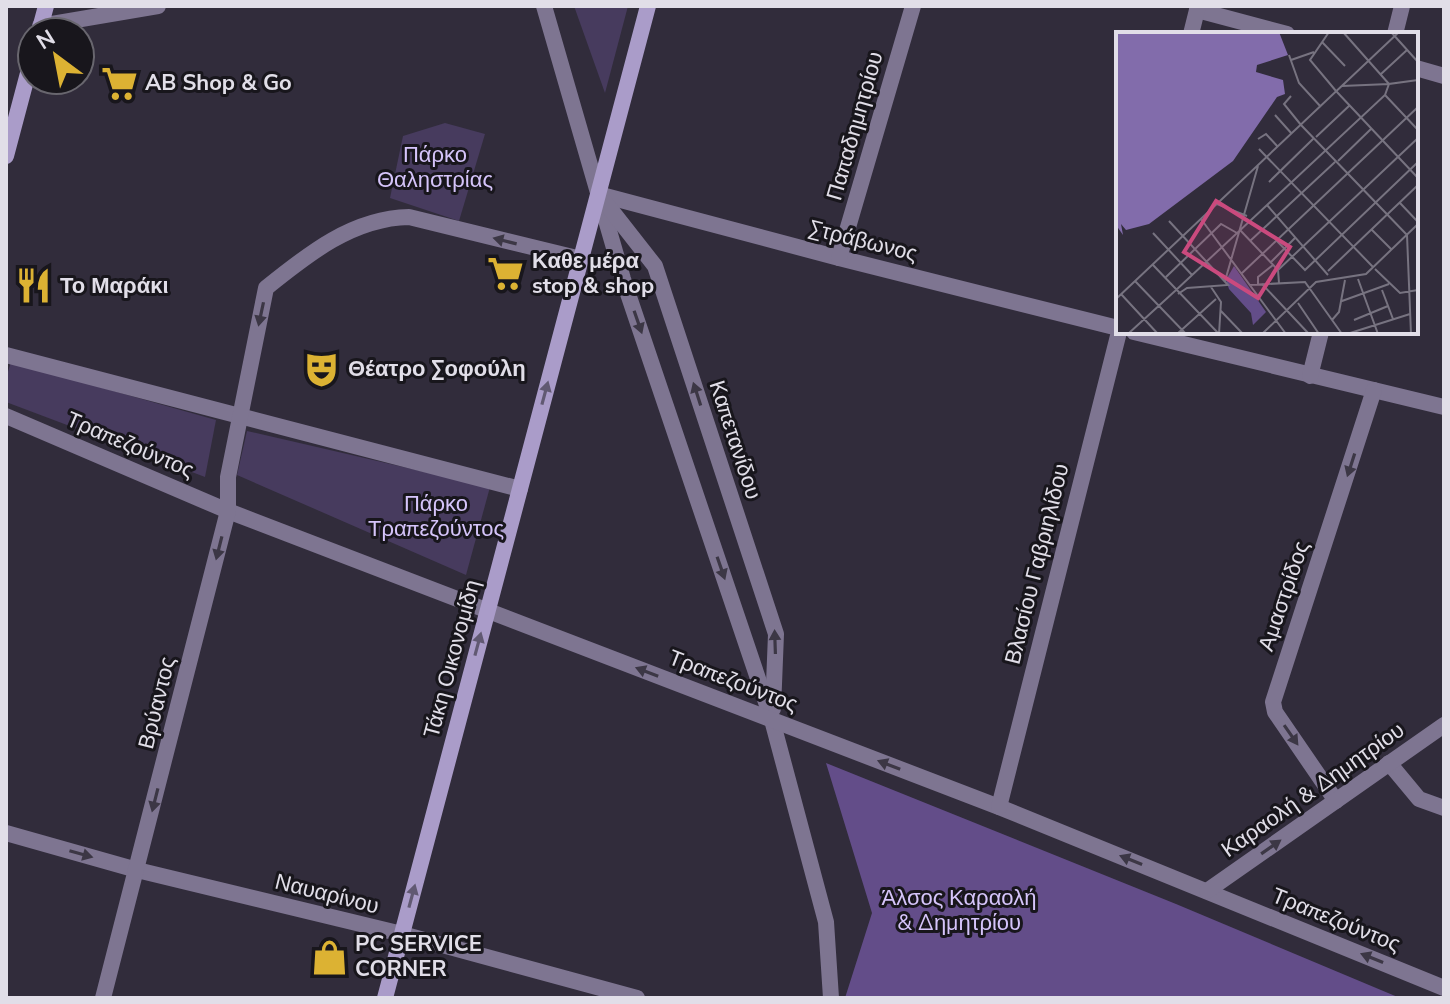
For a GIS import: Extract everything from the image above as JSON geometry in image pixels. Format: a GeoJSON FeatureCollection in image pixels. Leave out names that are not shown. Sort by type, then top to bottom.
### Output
{"type":"FeatureCollection","features":[{"type":"Feature","properties":{"kind":"main road","name":"Τάκη Οικονομίδη"},"geometry":{"type":"LineString","coordinates":[[385,998],[648,6]]}},
{"type":"Feature","properties":{"kind":"main road"},"geometry":{"type":"LineString","coordinates":[[6,156],[22,96]]}},
{"type":"Feature","properties":{"kind":"street"},"geometry":{"type":"LineString","coordinates":[[96,18],[158,6]]}},
{"type":"Feature","properties":{"kind":"street","name":"Καπετανίδου"},"geometry":{"type":"LineString","coordinates":[[544,6],[623,279],[772,720],[826,922],[831,998]]}},
{"type":"Feature","properties":{"kind":"street","name":"Παπαδημητρίου"},"geometry":{"type":"LineString","coordinates":[[839,258],[913,6]]}},
{"type":"Feature","properties":{"kind":"street"},"geometry":{"type":"LineString","coordinates":[[1396,32],[1402,6]]}},
{"type":"Feature","properties":{"kind":"street"},"geometry":{"type":"LineString","coordinates":[[1192,32],[1198,8],[1280,32]]}},
{"type":"Feature","properties":{"kind":"street"},"geometry":{"type":"LineString","coordinates":[[1418,69],[1444,76]]}},
{"type":"Feature","properties":{"kind":"street","name":"Καπετανίδου"},"geometry":{"type":"LineString","coordinates":[[598,194],[655,266],[776,634],[772,720]]}},
{"type":"Feature","properties":{"kind":"street","name":"Στράβωνος"},"geometry":{"type":"LineString","coordinates":[[598,194],[1116,329]]}},
{"type":"Feature","properties":{"kind":"street","name":"Βρύαντος"},"geometry":{"type":"LineString","coordinates":[[103,998],[228,511],[228,477],[238,416],[266,288],[326,243],[366,224],[387,218],[409,217],[581,259]]}},
{"type":"Feature","properties":{"kind":"street","name":"Βλασίου Γαβριηλίδου"},"geometry":{"type":"LineString","coordinates":[[999,807],[1117,334]]}},
{"type":"Feature","properties":{"kind":"street"},"geometry":{"type":"LineString","coordinates":[[1142,334],[1444,407]]}},
{"type":"Feature","properties":{"kind":"street"},"geometry":{"type":"LineString","coordinates":[[1310,376],[1320,334]]}},
{"type":"Feature","properties":{"kind":"street"},"geometry":{"type":"LineString","coordinates":[[6,355],[520,489]]}},
{"type":"Feature","properties":{"kind":"street","name":"Αμαστρίδος"},"geometry":{"type":"LineString","coordinates":[[1336,801],[1275,712],[1273,702],[1374,390]]}},
{"type":"Feature","properties":{"kind":"street","name":"Τραπεζούντος"},"geometry":{"type":"LineString","coordinates":[[6,416],[228,511],[999,807],[1444,988]]}},
{"type":"Feature","properties":{"kind":"street","name":"Καραολή & Δημητρίου"},"geometry":{"type":"LineString","coordinates":[[1207,891],[1444,725]]}},
{"type":"Feature","properties":{"kind":"street"},"geometry":{"type":"LineString","coordinates":[[1389,763],[1419,799],[1444,808]]}},
{"type":"Feature","properties":{"kind":"street","name":"Ναυαρίνου"},"geometry":{"type":"LineString","coordinates":[[6,833],[137,870],[402,934],[637,998]]}},
{"type":"Feature","properties":{"kind":"green space"},"geometry":{"type":"Polygon","coordinates":[[[574,6],[628,6],[605,93],[574,6]]]}},
{"type":"Feature","properties":{"kind":"green space","name":"Πάρκο Θαληστρίας"},"geometry":{"type":"Polygon","coordinates":[[[445,123],[485,134],[459,221],[390,198],[403,136],[445,123]]]}},
{"type":"Feature","properties":{"kind":"green space"},"geometry":{"type":"Polygon","coordinates":[[[11,362],[216,420],[205,477],[6,402],[6,378],[11,362]]]}},
{"type":"Feature","properties":{"kind":"green space","name":"Πάρκο Τραπεζούντος"},"geometry":{"type":"Polygon","coordinates":[[[247,431],[490,487],[466,575],[237,475],[247,431]]]}},
{"type":"Feature","properties":{"kind":"green space","name":"Άλσος Καραολή & Δημητρίου"},"geometry":{"type":"Polygon","coordinates":[[[826,763],[1400,998],[845,998],[872,913],[826,763]]]}},
{"type":"Feature","properties":{"kind":"place","name":"AB Shop & Go"},"geometry":{"type":"Point","coordinates":[119,83]}},
{"type":"Feature","properties":{"kind":"place","name":"Καθε μέρα stop & shop"},"geometry":{"type":"Point","coordinates":[506,274]}},
{"type":"Feature","properties":{"kind":"place","name":"Το Μαράκι"},"geometry":{"type":"Point","coordinates":[34,286]}},
{"type":"Feature","properties":{"kind":"place","name":"Θέατρο Σοφούλη"},"geometry":{"type":"Point","coordinates":[322,369]}},
{"type":"Feature","properties":{"kind":"place","name":"PC SERVICE CORNER"},"geometry":{"type":"Point","coordinates":[329,957]}}]}
